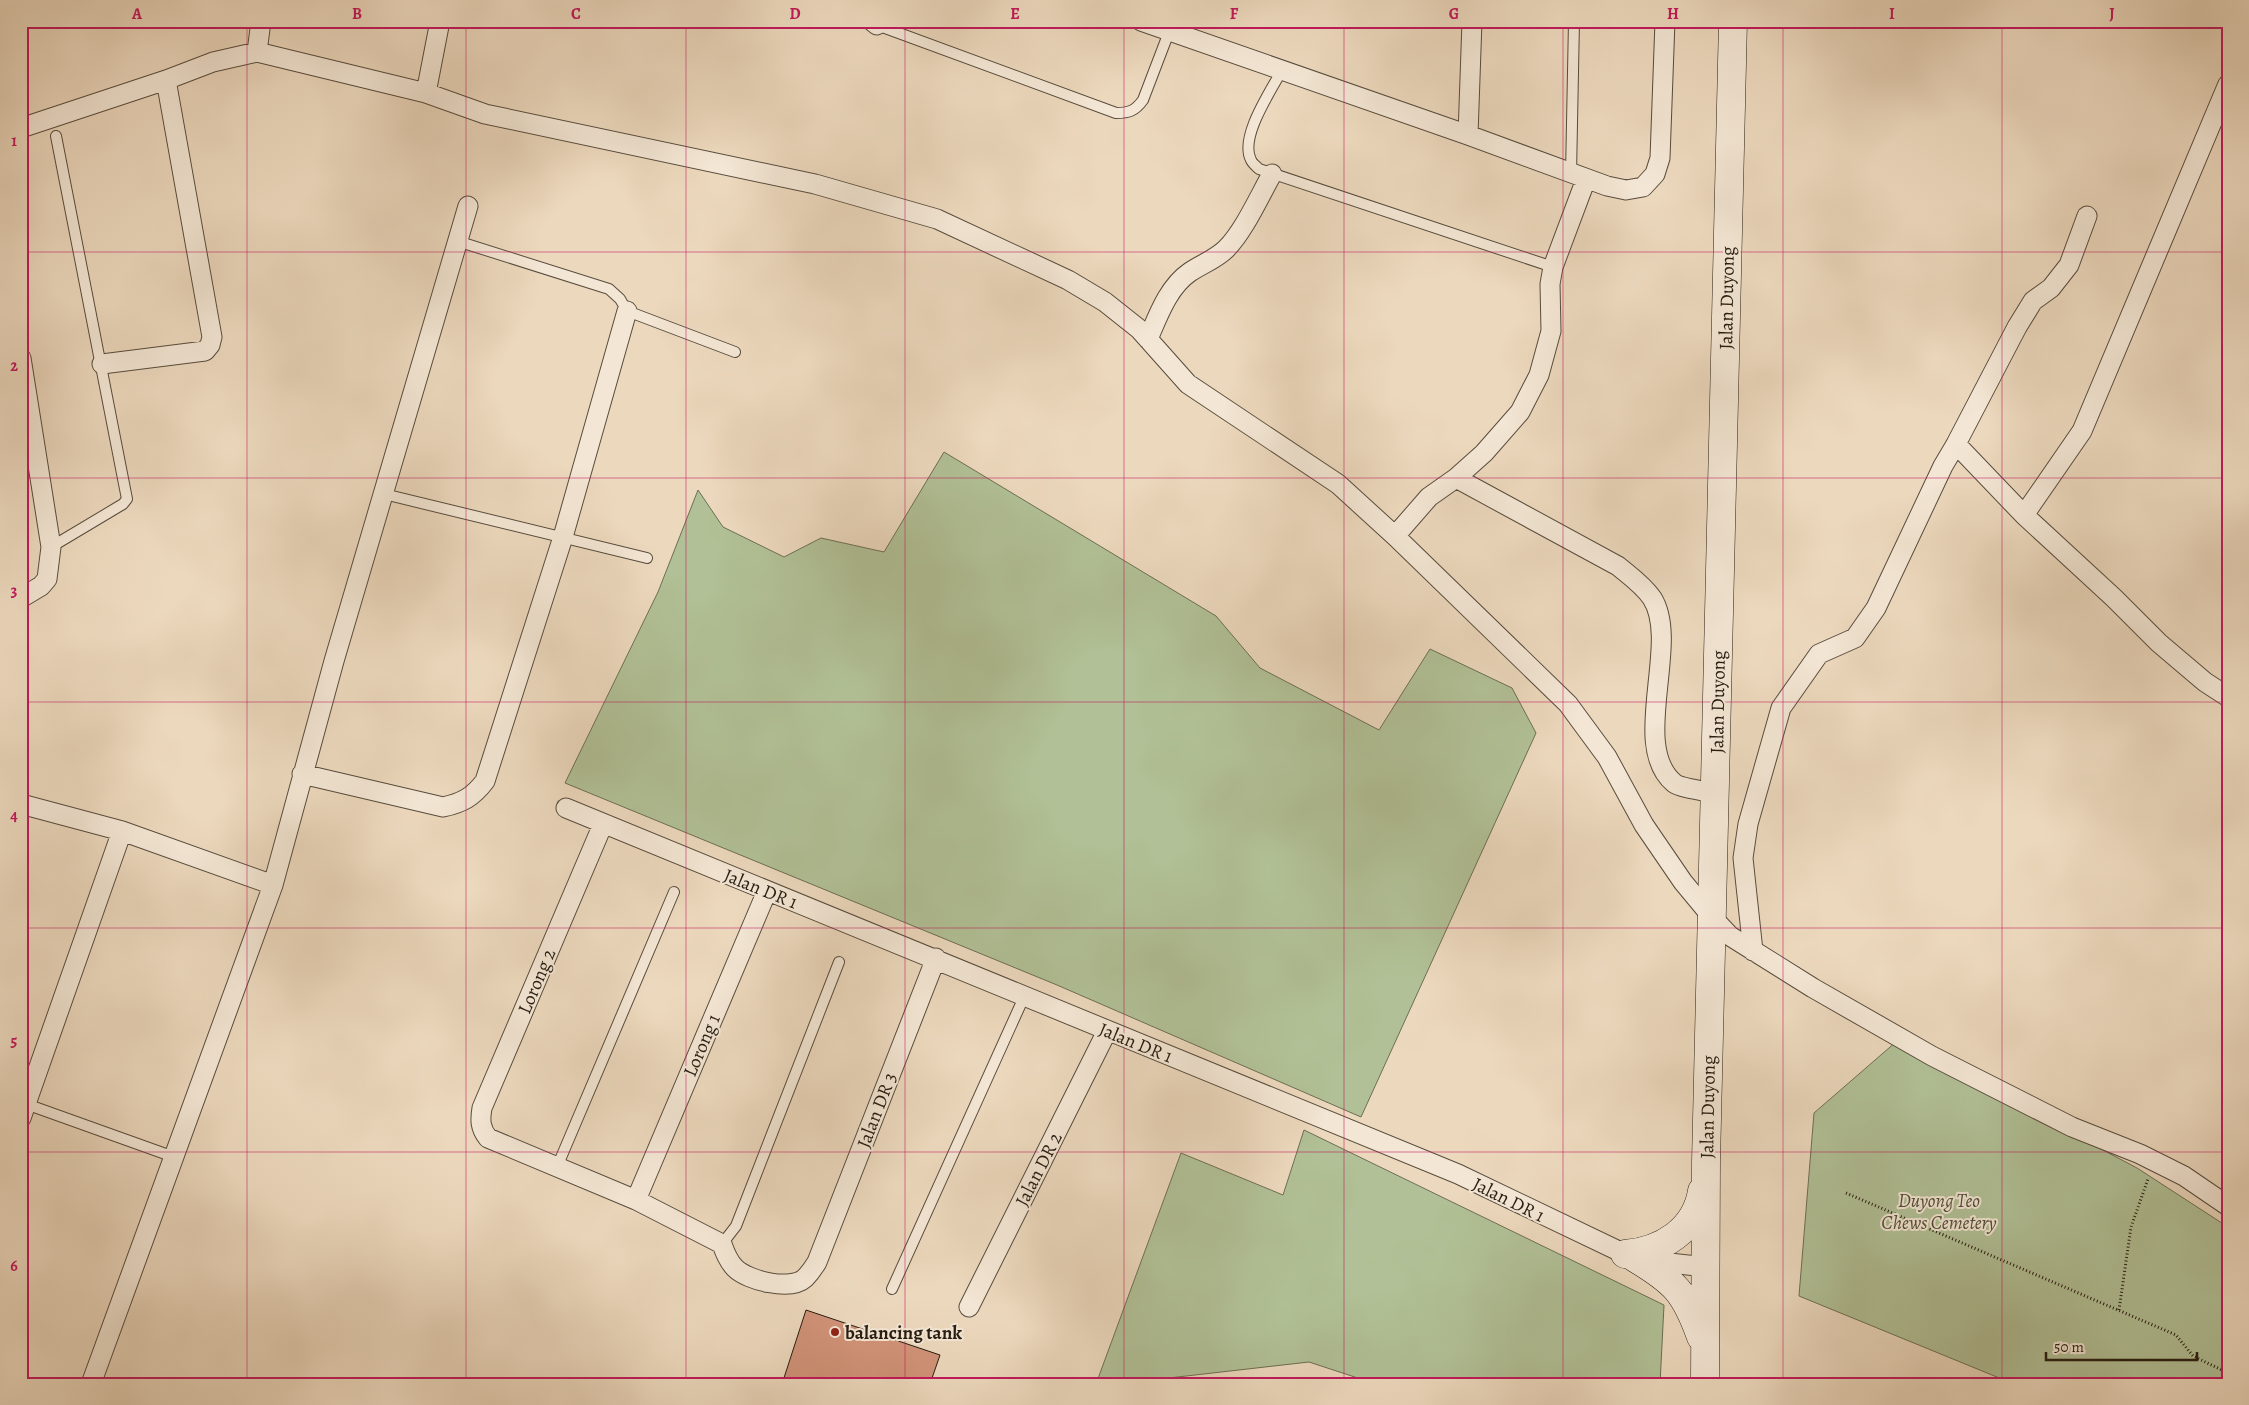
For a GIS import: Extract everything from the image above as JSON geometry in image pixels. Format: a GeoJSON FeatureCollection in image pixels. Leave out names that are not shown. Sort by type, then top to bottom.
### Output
{"type":"FeatureCollection","features":[{"type":"Feature","properties":{"kind":"main road","name":"Jalan Duyong"},"geometry":{"type":"LineString","coordinates":[[1705,1384],[1706,1162],[1733,21]]}},
{"type":"Feature","properties":{"kind":"main road"},"geometry":{"type":"LineString","coordinates":[[1630,1256],[1662,1246],[1679,1234],[1692,1218],[1701,1194],[1706,1162]]}},
{"type":"Feature","properties":{"kind":"main road"},"geometry":{"type":"LineString","coordinates":[[1630,1256],[1656,1270],[1680,1291],[1696,1323],[1705,1347]]}},
{"type":"Feature","properties":{"kind":"street"},"geometry":{"type":"LineString","coordinates":[[257,52],[261,21]]}},
{"type":"Feature","properties":{"kind":"street"},"geometry":{"type":"LineString","coordinates":[[426,93],[440,21]]}},
{"type":"Feature","properties":{"kind":"street"},"geometry":{"type":"LineString","coordinates":[[1140,21],[1468,135],[1578,176],[1626,190],[1643,187],[1655,174],[1660,158],[1665,21]]}},
{"type":"Feature","properties":{"kind":"street"},"geometry":{"type":"LineString","coordinates":[[1468,135],[1472,21]]}},
{"type":"Feature","properties":{"kind":"street"},"geometry":{"type":"LineString","coordinates":[[21,128],[166,80],[213,62],[257,52],[320,69],[426,93],[485,114],[815,184],[937,219],[1068,280],[1105,302],[1139,329],[1188,384],[1338,484],[1395,536],[1568,704],[1607,757],[1644,825],[1683,882],[1730,936],[1813,988],[1932,1056],[2072,1127],[2153,1160],[2184,1176],[2228,1206]]}},
{"type":"Feature","properties":{"kind":"street"},"geometry":{"type":"LineString","coordinates":[[102,364],[205,351],[210,345],[212,337],[166,80]]}},
{"type":"Feature","properties":{"kind":"street"},"geometry":{"type":"LineString","coordinates":[[2024,516],[2082,431],[2228,84]]}},
{"type":"Feature","properties":{"kind":"street"},"geometry":{"type":"LineString","coordinates":[[1148,340],[1162,307],[1174,288],[1189,272],[1226,249],[1244,224],[1272,174]]}},
{"type":"Feature","properties":{"kind":"street"},"geometry":{"type":"LineString","coordinates":[[1395,536],[1429,497],[1456,478],[1484,453],[1520,412],[1539,376],[1551,331],[1550,284],[1553,267],[1578,176]]}},
{"type":"Feature","properties":{"kind":"street"},"geometry":{"type":"LineString","coordinates":[[91,1384],[273,885],[302,774],[468,206]]}},
{"type":"Feature","properties":{"kind":"street"},"geometry":{"type":"LineString","coordinates":[[1753,950],[1743,858],[1748,824],[1782,708],[1819,654],[1854,638],[1876,608],[1942,466],[1956,444],[2017,327],[2033,301],[2051,288],[2069,265],[2087,216]]}},
{"type":"Feature","properties":{"kind":"street"},"geometry":{"type":"LineString","coordinates":[[302,774],[443,807],[462,803],[476,794],[485,781],[563,537],[627,310]]}},
{"type":"Feature","properties":{"kind":"street"},"geometry":{"type":"LineString","coordinates":[[21,358],[50,547],[47,579],[42,586],[21,598]]}},
{"type":"Feature","properties":{"kind":"street"},"geometry":{"type":"LineString","coordinates":[[1956,444],[2024,516],[2114,598],[2159,643],[2205,682],[2228,697]]}},
{"type":"Feature","properties":{"kind":"street"},"geometry":{"type":"LineString","coordinates":[[1456,478],[1618,566],[1639,583],[1652,598],[1659,616],[1661,635],[1656,694],[1656,744],[1661,769],[1675,785],[1714,793]]}},
{"type":"Feature","properties":{"kind":"street"},"geometry":{"type":"LineString","coordinates":[[21,804],[122,831],[273,885]]}},
{"type":"Feature","properties":{"kind":"street","name":"Jalan DR 1"},"geometry":{"type":"LineString","coordinates":[[566,808],[766,891],[936,958],[1107,1031],[1458,1174],[1630,1256],[1706,1267]]}},
{"type":"Feature","properties":{"kind":"street","name":"Lorong 2"},"geometry":{"type":"LineString","coordinates":[[557,1167],[488,1138],[482,1131],[480,1119],[482,1108],[603,824]]}},
{"type":"Feature","properties":{"kind":"street"},"geometry":{"type":"LineString","coordinates":[[23,1108],[122,831]]}},
{"type":"Feature","properties":{"kind":"street","name":"Lorong 1"},"geometry":{"type":"LineString","coordinates":[[636,1200],[766,891]]}},
{"type":"Feature","properties":{"kind":"street","name":"Jalan DR 3"},"geometry":{"type":"LineString","coordinates":[[722,1244],[726,1257],[736,1269],[771,1284],[788,1284],[804,1279],[817,1262],[936,958]]}},
{"type":"Feature","properties":{"kind":"street","name":"Jalan DR 2"},"geometry":{"type":"LineString","coordinates":[[969,1307],[1107,1031]]}},
{"type":"Feature","properties":{"kind":"street"},"geometry":{"type":"LineString","coordinates":[[557,1167],[636,1200],[722,1244]]}},
{"type":"Feature","properties":{"kind":"lane"},"geometry":{"type":"LineString","coordinates":[[1574,21],[1578,176]]}},
{"type":"Feature","properties":{"kind":"lane"},"geometry":{"type":"LineString","coordinates":[[874,23],[1116,113],[1128,113],[1137,109],[1143,100],[1169,32]]}},
{"type":"Feature","properties":{"kind":"lane"},"geometry":{"type":"LineString","coordinates":[[1282,70],[1249,136],[1248,150],[1251,161],[1259,169],[1553,267]]}},
{"type":"Feature","properties":{"kind":"lane"},"geometry":{"type":"LineString","coordinates":[[50,547],[123,504],[127,499],[56,136]]}},
{"type":"Feature","properties":{"kind":"lane"},"geometry":{"type":"LineString","coordinates":[[457,241],[609,289],[620,299],[627,310],[736,352]]}},
{"type":"Feature","properties":{"kind":"lane"},"geometry":{"type":"LineString","coordinates":[[384,494],[647,558]]}},
{"type":"Feature","properties":{"kind":"lane"},"geometry":{"type":"LineString","coordinates":[[557,1167],[674,892]]}},
{"type":"Feature","properties":{"kind":"lane"},"geometry":{"type":"LineString","coordinates":[[722,1244],[736,1226],[840,962]]}},
{"type":"Feature","properties":{"kind":"lane"},"geometry":{"type":"LineString","coordinates":[[892,1289],[1024,996]]}},
{"type":"Feature","properties":{"kind":"lane"},"geometry":{"type":"LineString","coordinates":[[23,1108],[174,1157]]}},
{"type":"Feature","properties":{"kind":"path"},"geometry":{"type":"LineString","coordinates":[[2119,1310],[2132,1228],[2153,1160]]}},
{"type":"Feature","properties":{"kind":"path"},"geometry":{"type":"LineString","coordinates":[[1846,1193],[2176,1335],[2193,1356],[2228,1373]]}},
{"type":"Feature","properties":{"kind":"green space"},"geometry":{"type":"Polygon","coordinates":[[[944,452],[1216,616],[1260,668],[1379,730],[1430,649],[1512,688],[1536,733],[1361,1117],[1057,985],[565,783],[658,592],[698,490],[723,527],[784,557],[821,538],[884,552],[944,452]]]}},
{"type":"Feature","properties":{"kind":"green space","name":"Duyong Teo Chews Cemetery"},"geometry":{"type":"Polygon","coordinates":[[[1897,1041],[2137,1168],[2228,1227],[2228,1384],[2014,1384],[1799,1296],[1814,1113],[1897,1041]]]}},
{"type":"Feature","properties":{"kind":"green space"},"geometry":{"type":"Polygon","coordinates":[[[1304,1130],[1664,1305],[1660,1384],[1376,1384],[1309,1362],[1116,1384],[1096,1384],[1181,1153],[1283,1195],[1304,1130]]]}},
{"type":"Feature","properties":{"kind":"building","name":"balancing tank"},"geometry":{"type":"Polygon","coordinates":[[[806,1310],[940,1355],[930,1384],[782,1384],[806,1310]]]}},
{"type":"Feature","properties":{"kind":"place","name":"balancing tank"},"geometry":{"type":"Point","coordinates":[835,1332]}}]}
